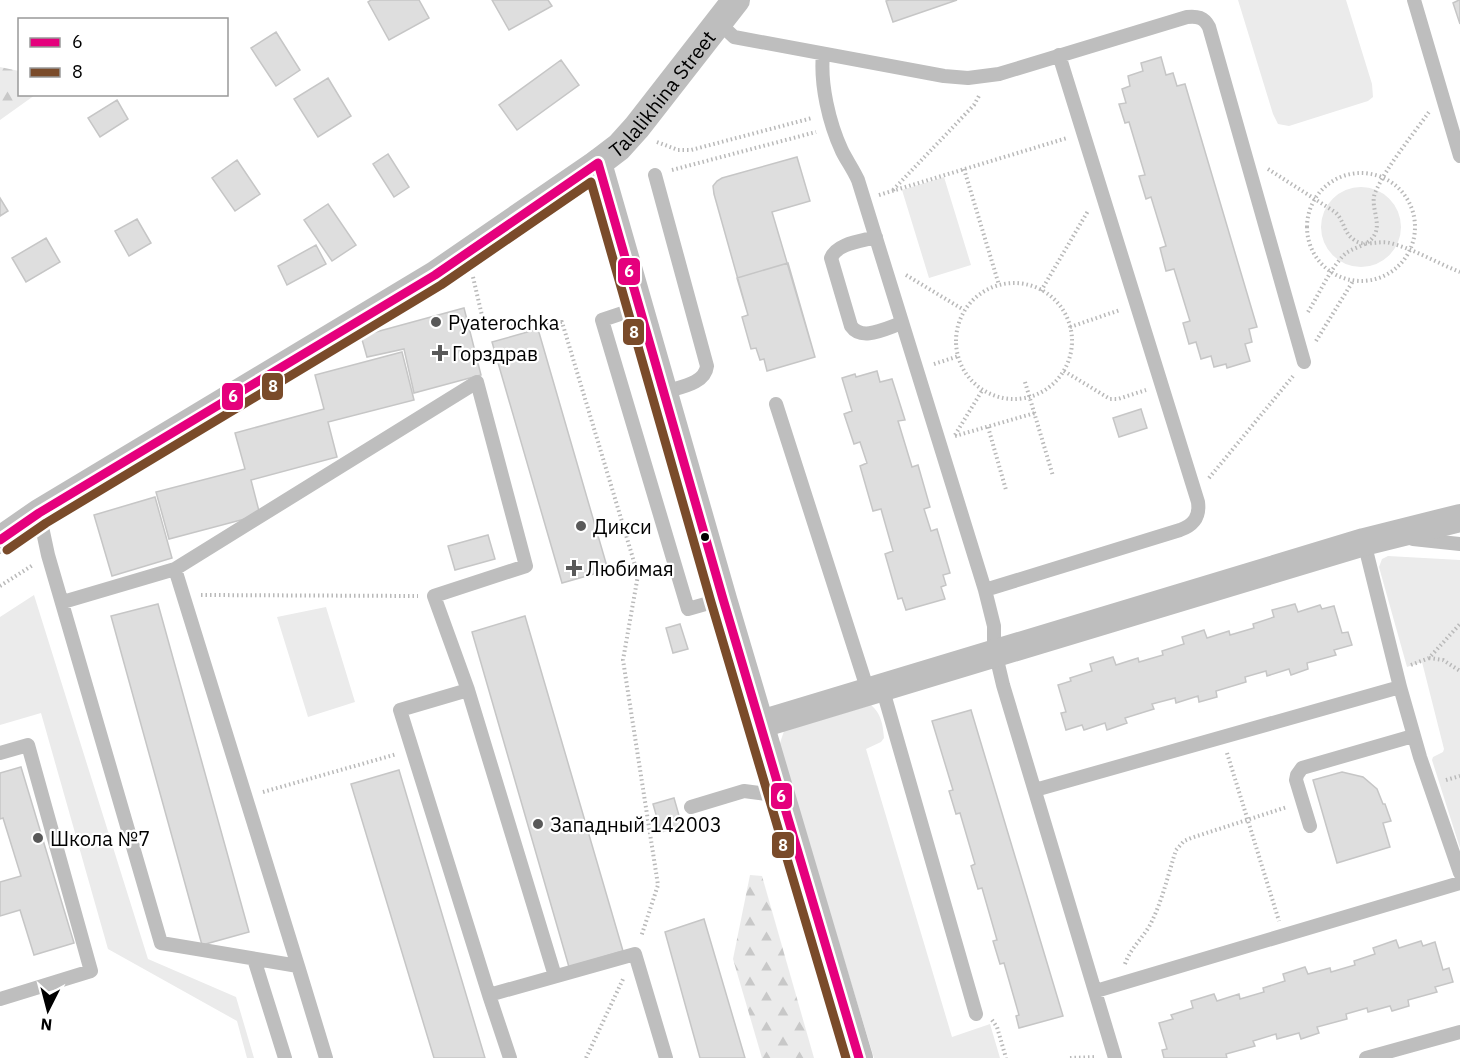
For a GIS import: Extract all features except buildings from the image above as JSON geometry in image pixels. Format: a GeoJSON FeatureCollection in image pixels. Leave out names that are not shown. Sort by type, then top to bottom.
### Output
{"type":"FeatureCollection","features":[{"type":"Feature","properties":{"kind":"street","name":"Talalikhina Street"},"geometry":{"type":"LineString","coordinates":[[0,540],[39,513],[435,275],[598,163],[619,147],[637,127],[736,0]]}},
{"type":"Feature","properties":{"kind":"street"},"geometry":{"type":"LineString","coordinates":[[598,163],[723,599],[860,1058]]}},
{"type":"Feature","properties":{"kind":"street"},"geometry":{"type":"LineString","coordinates":[[760,724],[1376,539],[1460,518]]}},
{"type":"Feature","properties":{"kind":"lane"},"geometry":{"type":"LineString","coordinates":[[1414,0],[1460,156]]}},
{"type":"Feature","properties":{"kind":"lane"},"geometry":{"type":"LineString","coordinates":[[718,22],[734,37],[944,76],[968,78],[983,77],[1187,17],[1202,18],[1209,27],[1304,362]]}},
{"type":"Feature","properties":{"kind":"lane"},"geometry":{"type":"LineString","coordinates":[[823,54],[821,76],[834,127],[842,151],[855,173],[864,200],[985,590],[994,626],[995,652],[1003,686],[1115,1057]]}},
{"type":"Feature","properties":{"kind":"lane"},"geometry":{"type":"LineString","coordinates":[[985,590],[1187,528],[1199,514],[1196,495],[1059,55]]}},
{"type":"Feature","properties":{"kind":"lane"},"geometry":{"type":"LineString","coordinates":[[655,175],[707,366],[705,374],[699,380],[665,392]]}},
{"type":"Feature","properties":{"kind":"lane"},"geometry":{"type":"LineString","coordinates":[[876,237],[843,247],[832,254],[832,265],[841,295],[851,326],[859,334],[871,333],[902,323]]}},
{"type":"Feature","properties":{"kind":"lane"},"geometry":{"type":"LineString","coordinates":[[641,307],[602,320],[688,609],[723,599]]}},
{"type":"Feature","properties":{"kind":"lane"},"geometry":{"type":"LineString","coordinates":[[63,602],[175,569],[477,382],[526,566],[434,596],[468,690],[555,976]]}},
{"type":"Feature","properties":{"kind":"lane"},"geometry":{"type":"LineString","coordinates":[[776,404],[875,689],[976,1014]]}},
{"type":"Feature","properties":{"kind":"lane"},"geometry":{"type":"LineString","coordinates":[[39,513],[48,555],[160,943],[298,966]]}},
{"type":"Feature","properties":{"kind":"lane"},"geometry":{"type":"LineString","coordinates":[[1460,544],[1376,539],[1400,687],[1413,736],[1460,873]]}},
{"type":"Feature","properties":{"kind":"lane"},"geometry":{"type":"LineString","coordinates":[[175,569],[326,1058]]}},
{"type":"Feature","properties":{"kind":"lane"},"geometry":{"type":"LineString","coordinates":[[1035,790],[1400,687]]}},
{"type":"Feature","properties":{"kind":"lane"},"geometry":{"type":"LineString","coordinates":[[468,690],[400,710],[510,1058]]}},
{"type":"Feature","properties":{"kind":"lane"},"geometry":{"type":"LineString","coordinates":[[1310,826],[1296,780],[1302,768],[1413,736]]}},
{"type":"Feature","properties":{"kind":"lane"},"geometry":{"type":"LineString","coordinates":[[0,753],[28,745],[92,971],[0,999]]}},
{"type":"Feature","properties":{"kind":"lane"},"geometry":{"type":"LineString","coordinates":[[691,807],[744,791],[782,796]]}},
{"type":"Feature","properties":{"kind":"lane"},"geometry":{"type":"LineString","coordinates":[[1096,991],[1460,883]]}},
{"type":"Feature","properties":{"kind":"lane"},"geometry":{"type":"LineString","coordinates":[[489,995],[635,954],[666,1058]]}},
{"type":"Feature","properties":{"kind":"lane"},"geometry":{"type":"LineString","coordinates":[[254,959],[285,1058]]}},
{"type":"Feature","properties":{"kind":"lane"},"geometry":{"type":"LineString","coordinates":[[1366,1058],[1460,1032]]}},
{"type":"Feature","properties":{"kind":"path"},"geometry":{"type":"LineString","coordinates":[[893,191],[974,105],[980,94],[983,77]]}},
{"type":"Feature","properties":{"kind":"path"},"geometry":{"type":"LineString","coordinates":[[1296,334],[1343,255],[1367,243],[1376,229],[1374,201],[1376,192],[1441,94]]}},
{"type":"Feature","properties":{"kind":"path"},"geometry":{"type":"LineString","coordinates":[[650,140],[678,150],[691,150],[830,113]]}},
{"type":"Feature","properties":{"kind":"path"},"geometry":{"type":"LineString","coordinates":[[655,175],[834,127]]}},
{"type":"Feature","properties":{"kind":"path"},"geometry":{"type":"LineString","coordinates":[[864,200],[1083,133]]}},
{"type":"Feature","properties":{"kind":"path"},"geometry":{"type":"LineString","coordinates":[[1247,157],[1339,216],[1350,237],[1357,242],[1388,242],[1460,272]]}},
{"type":"Feature","properties":{"kind":"path"},"geometry":{"type":"LineString","coordinates":[[964,169],[999,285]]}},
{"type":"Feature","properties":{"kind":"path"},"geometry":{"type":"LineString","coordinates":[[1367,173],[1384,177],[1398,187],[1409,200],[1415,217],[1415,234],[1410,251],[1400,265],[1386,276],[1370,281],[1353,281],[1332,272],[1324,267],[1314,253],[1308,238],[1307,221],[1315,199],[1320,191],[1333,180],[1349,174],[1367,173]]}},
{"type":"Feature","properties":{"kind":"path"},"geometry":{"type":"LineString","coordinates":[[1041,291],[1101,189]]}},
{"type":"Feature","properties":{"kind":"path"},"geometry":{"type":"LineString","coordinates":[[472,273],[483,320],[489,328],[562,322],[638,575],[623,660],[658,885],[635,954],[586,1058]]}},
{"type":"Feature","properties":{"kind":"path"},"geometry":{"type":"LineString","coordinates":[[889,280],[909,276],[964,310]]}},
{"type":"Feature","properties":{"kind":"path"},"geometry":{"type":"LineString","coordinates":[[1196,495],[1304,362],[1353,281]]}},
{"type":"Feature","properties":{"kind":"path"},"geometry":{"type":"LineString","coordinates":[[1015,283],[1035,287],[1052,297],[1065,313],[1070,327],[1071,352],[1064,370],[1052,384],[1037,394],[1019,398],[1001,397],[983,389],[970,378],[960,363],[956,346],[957,327],[964,310],[978,295],[999,285],[1015,283]]}},
{"type":"Feature","properties":{"kind":"path"},"geometry":{"type":"LineString","coordinates":[[1070,327],[1136,304]]}},
{"type":"Feature","properties":{"kind":"path"},"geometry":{"type":"LineString","coordinates":[[916,369],[959,356]]}},
{"type":"Feature","properties":{"kind":"path"},"geometry":{"type":"LineString","coordinates":[[1064,370],[1110,399],[1118,399],[1161,385]]}},
{"type":"Feature","properties":{"kind":"path"},"geometry":{"type":"LineString","coordinates":[[1025,382],[1053,476]]}},
{"type":"Feature","properties":{"kind":"path"},"geometry":{"type":"LineString","coordinates":[[954,437],[983,389]]}},
{"type":"Feature","properties":{"kind":"path"},"geometry":{"type":"LineString","coordinates":[[939,441],[1035,413]]}},
{"type":"Feature","properties":{"kind":"path"},"geometry":{"type":"LineString","coordinates":[[988,427],[1006,490]]}},
{"type":"Feature","properties":{"kind":"path"},"geometry":{"type":"LineString","coordinates":[[0,586],[48,555]]}},
{"type":"Feature","properties":{"kind":"path"},"geometry":{"type":"LineString","coordinates":[[183,595],[434,596]]}},
{"type":"Feature","properties":{"kind":"path"},"geometry":{"type":"LineString","coordinates":[[1460,624],[1429,658],[1443,660],[1460,671]]}},
{"type":"Feature","properties":{"kind":"path"},"geometry":{"type":"LineString","coordinates":[[1222,737],[1283,936]]}},
{"type":"Feature","properties":{"kind":"path"},"geometry":{"type":"LineString","coordinates":[[246,797],[412,749]]}},
{"type":"Feature","properties":{"kind":"path"},"geometry":{"type":"LineString","coordinates":[[1119,985],[1129,954],[1149,928],[1157,910],[1176,850],[1180,845],[1191,838],[1302,802]]}},
{"type":"Feature","properties":{"kind":"path"},"geometry":{"type":"LineString","coordinates":[[976,1014],[979,1018],[990,1019],[995,1023],[1006,1058]]}},
{"type":"Feature","properties":{"kind":"path"},"geometry":{"type":"LineString","coordinates":[[1070,1058],[1115,1057]]}},
{"type":"Feature","properties":{"kind":"green space"},"geometry":{"type":"Polygon","coordinates":[[[1238,0],[1346,0],[1372,84],[1373,97],[1368,101],[1289,126],[1278,124],[1238,0]]]}},
{"type":"Feature","properties":{"kind":"green space"},"geometry":{"type":"Polygon","coordinates":[[[0,67],[18,71],[18,96],[34,96],[0,120],[0,67]]]}},
{"type":"Feature","properties":{"kind":"green space"},"geometry":{"type":"Polygon","coordinates":[[[944,177],[971,265],[929,278],[902,190],[944,177]]]}},
{"type":"Feature","properties":{"kind":"green space"},"geometry":{"type":"Polygon","coordinates":[[[1361,187],[1376,190],[1389,199],[1398,212],[1401,227],[1398,242],[1389,255],[1376,264],[1361,267],[1346,264],[1333,255],[1324,242],[1321,227],[1324,212],[1333,199],[1346,190],[1361,187]]]}},
{"type":"Feature","properties":{"kind":"green space"},"geometry":{"type":"Polygon","coordinates":[[[1388,556],[1460,560],[1460,848],[1432,760],[1444,749],[1422,662],[1407,667],[1379,567],[1382,559],[1388,556]]]}},
{"type":"Feature","properties":{"kind":"green space"},"geometry":{"type":"Polygon","coordinates":[[[34,595],[148,959],[236,997],[254,1058],[247,1058],[237,1021],[108,949],[41,713],[0,725],[0,617],[34,595]]]}},
{"type":"Feature","properties":{"kind":"green space"},"geometry":{"type":"Polygon","coordinates":[[[326,607],[355,702],[308,717],[277,617],[326,607]]]}},
{"type":"Feature","properties":{"kind":"green space"},"geometry":{"type":"Polygon","coordinates":[[[871,705],[881,720],[884,738],[881,742],[866,749],[952,1037],[990,1024],[1000,1058],[874,1058],[779,746],[784,731],[871,705]]]}},
{"type":"Feature","properties":{"kind":"green space"},"geometry":{"type":"Polygon","coordinates":[[[750,875],[762,876],[814,1058],[762,1058],[733,959],[750,875]]]}},
{"type":"Feature","properties":{"kind":"transit line","name":"6"},"geometry":{"type":"LineString","coordinates":[[0,540],[39,513],[435,275],[598,163],[723,599],[859,1058]]}},
{"type":"Feature","properties":{"kind":"transit line","name":"8"},"geometry":{"type":"LineString","coordinates":[[7,550],[46,523],[441,285],[591,182],[711,602],[846,1058]]}},
{"type":"Feature","properties":{"kind":"place","name":"Pyaterochka"},"geometry":{"type":"Point","coordinates":[436,322]}},
{"type":"Feature","properties":{"kind":"place","name":"Горздрав"},"geometry":{"type":"Point","coordinates":[440,353]}},
{"type":"Feature","properties":{"kind":"place","name":"Дикси"},"geometry":{"type":"Point","coordinates":[581,526]}},
{"type":"Feature","properties":{"kind":"place","name":"Любимая"},"geometry":{"type":"Point","coordinates":[574,568]}},
{"type":"Feature","properties":{"kind":"place","name":"Западный 142003"},"geometry":{"type":"Point","coordinates":[538,824]}},
{"type":"Feature","properties":{"kind":"place","name":"Школа №7"},"geometry":{"type":"Point","coordinates":[38,838]}}]}
